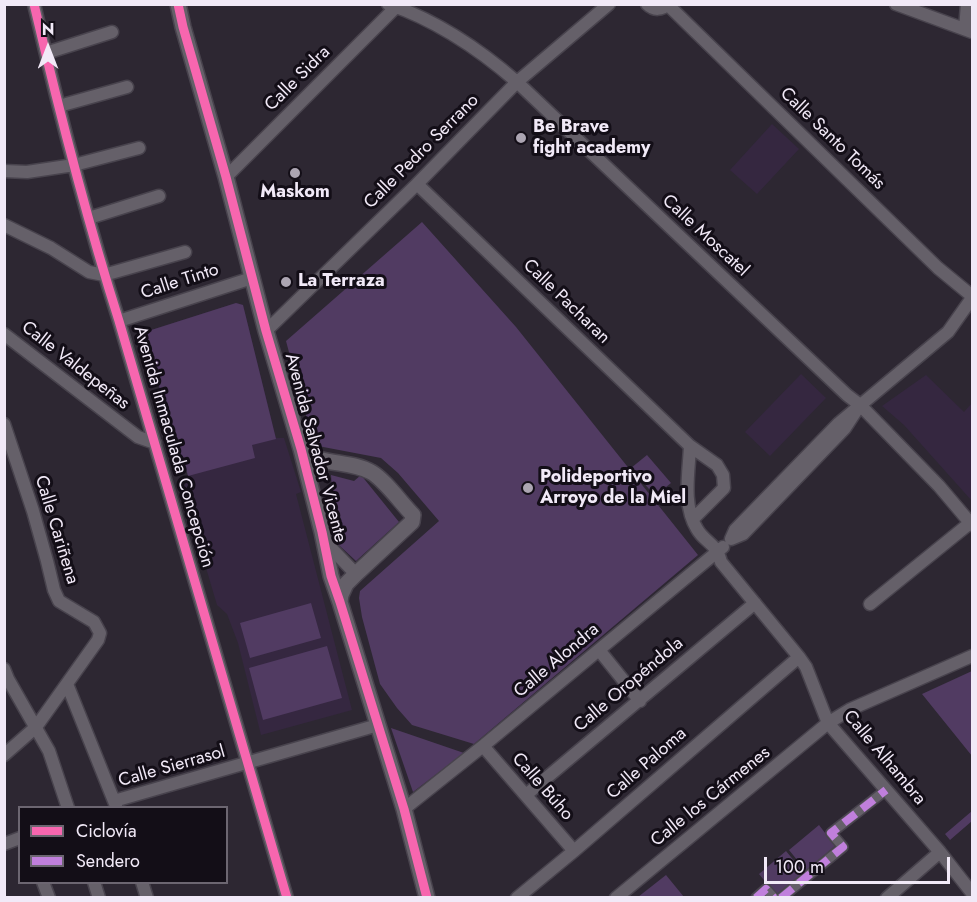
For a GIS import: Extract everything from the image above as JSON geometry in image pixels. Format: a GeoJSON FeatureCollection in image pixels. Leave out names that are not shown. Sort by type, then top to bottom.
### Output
{"type":"FeatureCollection","features":[{"type":"Feature","properties":{"kind":"street","name":"Avenida Inmaculada Concepción"},"geometry":{"type":"LineString","coordinates":[[34,4],[104,275],[287,897]]}},
{"type":"Feature","properties":{"kind":"street","name":"Avenida Salvador Vicente"},"geometry":{"type":"LineString","coordinates":[[178,4],[266,330],[301,449],[330,576],[404,809],[427,897]]}},
{"type":"Feature","properties":{"kind":"street","name":"Calle Pedro Serrano"},"geometry":{"type":"LineString","coordinates":[[266,330],[417,184],[517,82],[609,4]]}},
{"type":"Feature","properties":{"kind":"street"},"geometry":{"type":"LineString","coordinates":[[647,4],[649,7],[659,9],[668,5]]}},
{"type":"Feature","properties":{"kind":"street"},"geometry":{"type":"LineString","coordinates":[[896,4],[969,30],[967,4]]}},
{"type":"Feature","properties":{"kind":"street","name":"Calle Santo Tomás"},"geometry":{"type":"LineString","coordinates":[[668,5],[938,268],[972,297]]}},
{"type":"Feature","properties":{"kind":"street","name":"Calle Sidra"},"geometry":{"type":"LineString","coordinates":[[226,177],[392,6]]}},
{"type":"Feature","properties":{"kind":"street","name":"Calle Moscatel"},"geometry":{"type":"LineString","coordinates":[[392,6],[443,28],[494,62],[517,82],[860,405],[939,486],[971,524]]}},
{"type":"Feature","properties":{"kind":"street"},"geometry":{"type":"LineString","coordinates":[[46,53],[112,32]]}},
{"type":"Feature","properties":{"kind":"street"},"geometry":{"type":"LineString","coordinates":[[59,106],[127,87]]}},
{"type":"Feature","properties":{"kind":"street"},"geometry":{"type":"LineString","coordinates":[[4,171],[27,172],[74,165],[139,148]]}},
{"type":"Feature","properties":{"kind":"street","name":"Calle Pacharan"},"geometry":{"type":"LineString","coordinates":[[417,184],[690,446],[717,465],[723,475],[724,488],[693,519]]}},
{"type":"Feature","properties":{"kind":"street"},"geometry":{"type":"LineString","coordinates":[[89,218],[159,196]]}},
{"type":"Feature","properties":{"kind":"street"},"geometry":{"type":"LineString","coordinates":[[4,225],[51,248],[89,272],[104,275],[185,252]]}},
{"type":"Feature","properties":{"kind":"street","name":"Calle Tinto"},"geometry":{"type":"LineString","coordinates":[[119,321],[252,278]]}},
{"type":"Feature","properties":{"kind":"street","name":"Calle Alondra"},"geometry":{"type":"LineString","coordinates":[[404,809],[719,551],[731,539],[735,530],[838,423],[948,332],[972,297]]}},
{"type":"Feature","properties":{"kind":"street","name":"Calle Valdepeñas"},"geometry":{"type":"LineString","coordinates":[[4,334],[138,437],[155,443]]}},
{"type":"Feature","properties":{"kind":"street","name":"Calle Cariñena"},"geometry":{"type":"LineString","coordinates":[[4,424],[59,601],[94,622],[100,633],[98,640],[67,684]]}},
{"type":"Feature","properties":{"kind":"street"},"geometry":{"type":"LineString","coordinates":[[690,446],[688,504],[697,529],[719,551]]}},
{"type":"Feature","properties":{"kind":"street"},"geometry":{"type":"LineString","coordinates":[[301,449],[311,457],[373,472],[413,515],[412,522],[344,588],[340,602]]}},
{"type":"Feature","properties":{"kind":"street"},"geometry":{"type":"LineString","coordinates":[[870,604],[971,524]]}},
{"type":"Feature","properties":{"kind":"street"},"geometry":{"type":"LineString","coordinates":[[321,532],[329,546],[357,573]]}},
{"type":"Feature","properties":{"kind":"street","name":"Calle Alhambra"},"geometry":{"type":"LineString","coordinates":[[719,551],[721,562],[806,667],[828,723],[940,852],[972,893]]}},
{"type":"Feature","properties":{"kind":"street","name":"Calle Oropéndola"},"geometry":{"type":"LineString","coordinates":[[526,795],[755,603]]}},
{"type":"Feature","properties":{"kind":"street"},"geometry":{"type":"LineString","coordinates":[[599,650],[640,700]]}},
{"type":"Feature","properties":{"kind":"street","name":"Calle los Cármenes"},"geometry":{"type":"LineString","coordinates":[[616,897],[828,723],[851,709],[972,656]]}},
{"type":"Feature","properties":{"kind":"street","name":"Calle Paloma"},"geometry":{"type":"LineString","coordinates":[[518,897],[799,657]]}},
{"type":"Feature","properties":{"kind":"street"},"geometry":{"type":"LineString","coordinates":[[4,669],[49,751],[68,806]]}},
{"type":"Feature","properties":{"kind":"street"},"geometry":{"type":"LineString","coordinates":[[4,755],[36,727],[67,684]]}},
{"type":"Feature","properties":{"kind":"street"},"geometry":{"type":"LineString","coordinates":[[67,684],[116,804]]}},
{"type":"Feature","properties":{"kind":"street","name":"Calle Sierrasol"},"geometry":{"type":"LineString","coordinates":[[116,804],[248,762],[378,725]]}},
{"type":"Feature","properties":{"kind":"street","name":"Calle Búho"},"geometry":{"type":"LineString","coordinates":[[483,746],[574,851]]}},
{"type":"Feature","properties":{"kind":"street"},"geometry":{"type":"LineString","coordinates":[[782,897],[843,847],[831,833],[886,790]]}},
{"type":"Feature","properties":{"kind":"street"},"geometry":{"type":"LineString","coordinates":[[887,897],[940,852]]}},
{"type":"Feature","properties":{"kind":"street"},"geometry":{"type":"LineString","coordinates":[[756,897],[766,889],[774,897]]}},
{"type":"Feature","properties":{"kind":"shaded area"},"geometry":{"type":"Polygon","coordinates":[[[772,124],[799,149],[757,194],[730,170],[772,124]]]}},
{"type":"Feature","properties":{"kind":"shaded area","name":"Polideportivo Arroyo de la Miel"},"geometry":{"type":"Polygon","coordinates":[[[422,222],[516,327],[698,555],[474,744],[412,725],[397,708],[380,684],[359,598],[360,591],[439,521],[398,473],[381,458],[318,446],[313,442],[286,341],[422,222]]]}},
{"type":"Feature","properties":{"kind":"shaded area"},"geometry":{"type":"Polygon","coordinates":[[[236,303],[243,305],[276,438],[284,438],[301,492],[296,494],[352,710],[261,735],[238,643],[227,614],[217,605],[183,490],[188,476],[183,457],[176,451],[145,332],[236,303]]]}},
{"type":"Feature","properties":{"kind":"shaded area"},"geometry":{"type":"Polygon","coordinates":[[[236,303],[243,305],[276,439],[252,445],[255,458],[188,476],[183,457],[176,451],[145,332],[236,303]]]}},
{"type":"Feature","properties":{"kind":"shaded area"},"geometry":{"type":"Polygon","coordinates":[[[801,374],[826,398],[770,456],[745,432],[801,374]]]}},
{"type":"Feature","properties":{"kind":"shaded area"},"geometry":{"type":"Polygon","coordinates":[[[926,375],[964,412],[972,403],[972,501],[904,425],[882,406],[926,375]]]}},
{"type":"Feature","properties":{"kind":"shaded area"},"geometry":{"type":"Polygon","coordinates":[[[647,455],[671,483],[655,496],[631,468],[647,455]]]}},
{"type":"Feature","properties":{"kind":"shaded area"},"geometry":{"type":"Polygon","coordinates":[[[331,475],[354,481],[361,475],[399,522],[356,561],[328,535],[325,523],[331,514],[328,510],[333,503],[331,475]]]}},
{"type":"Feature","properties":{"kind":"shaded area"},"geometry":{"type":"Polygon","coordinates":[[[311,603],[321,638],[250,658],[240,623],[311,603]]]}},
{"type":"Feature","properties":{"kind":"shaded area"},"geometry":{"type":"Polygon","coordinates":[[[327,646],[342,698],[263,720],[249,668],[327,646]]]}},
{"type":"Feature","properties":{"kind":"shaded area"},"geometry":{"type":"Polygon","coordinates":[[[972,671],[972,756],[922,694],[972,671]]]}},
{"type":"Feature","properties":{"kind":"shaded area"},"geometry":{"type":"Polygon","coordinates":[[[391,728],[464,753],[413,792],[391,728]]]}},
{"type":"Feature","properties":{"kind":"shaded area"},"geometry":{"type":"Polygon","coordinates":[[[972,811],[972,821],[950,840],[945,834],[972,811]]]}},
{"type":"Feature","properties":{"kind":"shaded area"},"geometry":{"type":"Polygon","coordinates":[[[819,825],[835,846],[806,871],[789,850],[819,825]]]}},
{"type":"Feature","properties":{"kind":"shaded area"},"geometry":{"type":"Polygon","coordinates":[[[786,851],[805,874],[777,896],[759,874],[786,851]]]}},
{"type":"Feature","properties":{"kind":"shaded area"},"geometry":{"type":"Polygon","coordinates":[[[666,875],[684,897],[638,897],[666,875]]]}},
{"type":"Feature","properties":{"kind":"marked path"},"geometry":{"type":"LineString","coordinates":[[781,898],[843,847],[831,833],[886,790]]}},
{"type":"Feature","properties":{"kind":"marked path"},"geometry":{"type":"LineString","coordinates":[[756,898],[766,889],[774,898]]}},
{"type":"Feature","properties":{"kind":"cycle path"},"geometry":{"type":"LineString","coordinates":[[34,4],[95,243],[287,898]]}},
{"type":"Feature","properties":{"kind":"cycle path"},"geometry":{"type":"LineString","coordinates":[[178,4],[266,331],[301,449],[331,576],[404,809],[427,898]]}},
{"type":"Feature","properties":{"kind":"place","name":"Be Brave fight academy"},"geometry":{"type":"Point","coordinates":[521,138]}},
{"type":"Feature","properties":{"kind":"place","name":"Maskom"},"geometry":{"type":"Point","coordinates":[295,173]}},
{"type":"Feature","properties":{"kind":"place","name":"La Terraza"},"geometry":{"type":"Point","coordinates":[286,282]}},
{"type":"Feature","properties":{"kind":"place","name":"Polideportivo Arroyo de la Miel"},"geometry":{"type":"Point","coordinates":[528,488]}}]}
